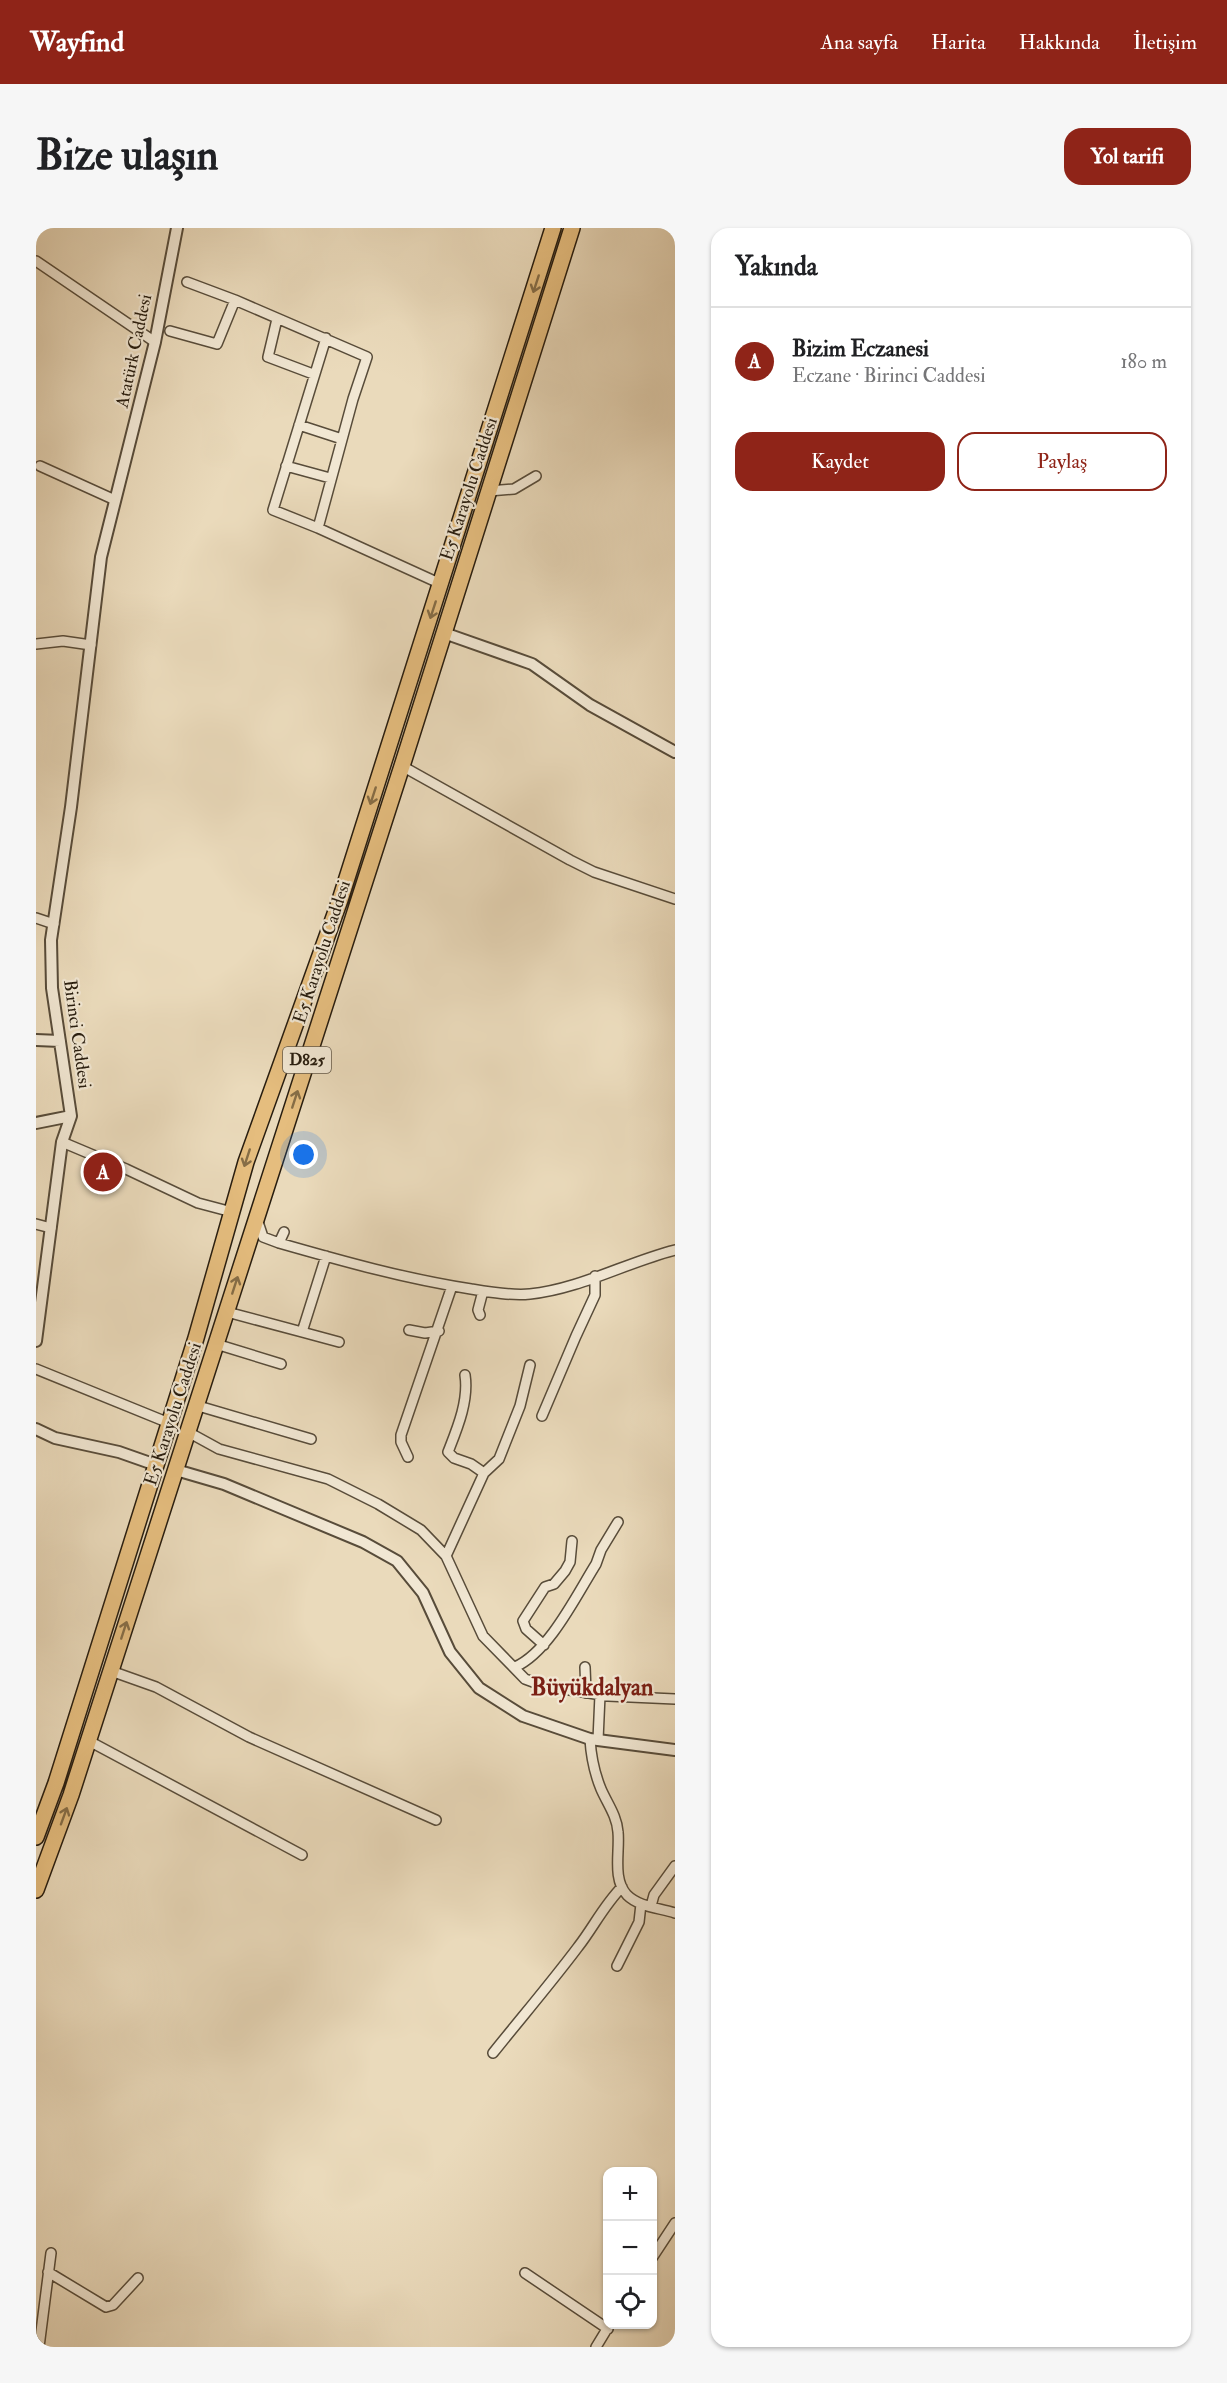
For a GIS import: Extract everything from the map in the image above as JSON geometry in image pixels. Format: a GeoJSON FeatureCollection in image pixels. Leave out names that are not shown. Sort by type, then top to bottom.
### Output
{"type":"FeatureCollection","features":[{"type":"Feature","properties":{"kind":"highway","name":"E5 Karayolu Caddesi"},"geometry":{"type":"LineString","coordinates":[[36,1837],[56,1784],[156,1465],[246,1162],[340,900],[553,228]]}},
{"type":"Feature","properties":{"kind":"highway","name":"E5 Karayolu Caddesi"},"geometry":{"type":"LineString","coordinates":[[36,1890],[89,1741],[572,228]]}},
{"type":"Feature","properties":{"kind":"highway"},"geometry":{"type":"LineString","coordinates":[[233,1207],[258,1214]]}},
{"type":"Feature","properties":{"kind":"highway"},"geometry":{"type":"LineString","coordinates":[[227,1230],[250,1238]]}},
{"type":"Feature","properties":{"kind":"street","name":"Atatürk Caddesi"},"geometry":{"type":"LineString","coordinates":[[120,481],[155,342],[177,228]]}},
{"type":"Feature","properties":{"kind":"street"},"geometry":{"type":"LineString","coordinates":[[36,261],[155,342]]}},
{"type":"Feature","properties":{"kind":"street"},"geometry":{"type":"LineString","coordinates":[[187,282],[235,300],[367,357],[330,478],[318,528]]}},
{"type":"Feature","properties":{"kind":"street"},"geometry":{"type":"LineString","coordinates":[[170,331],[217,344],[235,300]]}},
{"type":"Feature","properties":{"kind":"street"},"geometry":{"type":"LineString","coordinates":[[277,319],[267,357],[313,374]]}},
{"type":"Feature","properties":{"kind":"street"},"geometry":{"type":"LineString","coordinates":[[326,338],[313,374],[273,510],[441,584]]}},
{"type":"Feature","properties":{"kind":"street"},"geometry":{"type":"LineString","coordinates":[[299,424],[342,439]]}},
{"type":"Feature","properties":{"kind":"street"},"geometry":{"type":"LineString","coordinates":[[40,466],[116,500]]}},
{"type":"Feature","properties":{"kind":"street"},"geometry":{"type":"LineString","coordinates":[[286,466],[330,478]]}},
{"type":"Feature","properties":{"kind":"street"},"geometry":{"type":"LineString","coordinates":[[489,491],[514,489],[536,476]]}},
{"type":"Feature","properties":{"kind":"street","name":"Birinci Caddesi"},"geometry":{"type":"LineString","coordinates":[[36,1341],[40,1288],[51,1228],[62,1143],[71,1116],[52,988],[51,940],[92,645],[101,557],[120,481]]}},
{"type":"Feature","properties":{"kind":"street"},"geometry":{"type":"LineString","coordinates":[[444,633],[532,664],[590,705],[675,752]]}},
{"type":"Feature","properties":{"kind":"street"},"geometry":{"type":"LineString","coordinates":[[36,644],[63,641],[92,645]]}},
{"type":"Feature","properties":{"kind":"street"},"geometry":{"type":"LineString","coordinates":[[402,766],[594,872],[675,899]]}},
{"type":"Feature","properties":{"kind":"street"},"geometry":{"type":"LineString","coordinates":[[36,918],[54,924]]}},
{"type":"Feature","properties":{"kind":"street"},"geometry":{"type":"LineString","coordinates":[[36,1040],[60,1041]]}},
{"type":"Feature","properties":{"kind":"street"},"geometry":{"type":"LineString","coordinates":[[36,1123],[71,1116]]}},
{"type":"Feature","properties":{"kind":"street"},"geometry":{"type":"LineString","coordinates":[[62,1143],[126,1169],[198,1203],[233,1207]]}},
{"type":"Feature","properties":{"kind":"street"},"geometry":{"type":"LineString","coordinates":[[258,1214],[263,1236],[279,1243],[453,1286],[483,1291],[530,1294],[569,1285],[648,1257],[675,1250]]}},
{"type":"Feature","properties":{"kind":"street"},"geometry":{"type":"LineString","coordinates":[[36,1224],[51,1228]]}},
{"type":"Feature","properties":{"kind":"street"},"geometry":{"type":"LineString","coordinates":[[279,1243],[284,1232]]}},
{"type":"Feature","properties":{"kind":"street"},"geometry":{"type":"LineString","coordinates":[[302,1332],[326,1256]]}},
{"type":"Feature","properties":{"kind":"street"},"geometry":{"type":"LineString","coordinates":[[542,1416],[595,1295],[595,1276]]}},
{"type":"Feature","properties":{"kind":"street"},"geometry":{"type":"LineString","coordinates":[[408,1457],[401,1442],[401,1436],[417,1383],[439,1330],[453,1286]]}},
{"type":"Feature","properties":{"kind":"street"},"geometry":{"type":"LineString","coordinates":[[480,1315],[478,1310],[483,1291]]}},
{"type":"Feature","properties":{"kind":"street"},"geometry":{"type":"LineString","coordinates":[[226,1312],[339,1342]]}},
{"type":"Feature","properties":{"kind":"street"},"geometry":{"type":"LineString","coordinates":[[409,1330],[425,1333],[439,1330]]}},
{"type":"Feature","properties":{"kind":"street"},"geometry":{"type":"LineString","coordinates":[[216,1344],[281,1364]]}},
{"type":"Feature","properties":{"kind":"street"},"geometry":{"type":"LineString","coordinates":[[446,1556],[484,1473],[499,1459],[520,1406],[530,1365]]}},
{"type":"Feature","properties":{"kind":"street"},"geometry":{"type":"LineString","coordinates":[[36,1369],[169,1423]]}},
{"type":"Feature","properties":{"kind":"street"},"geometry":{"type":"LineString","coordinates":[[465,1375],[467,1387],[465,1398],[448,1452],[484,1473]]}},
{"type":"Feature","properties":{"kind":"street"},"geometry":{"type":"LineString","coordinates":[[195,1406],[311,1438]]}},
{"type":"Feature","properties":{"kind":"street"},"geometry":{"type":"LineString","coordinates":[[36,1429],[55,1438],[119,1452],[156,1465]]}},
{"type":"Feature","properties":{"kind":"street"},"geometry":{"type":"LineString","coordinates":[[188,1432],[219,1449],[328,1479],[378,1504],[422,1530],[446,1556],[483,1636],[525,1679],[544,1686],[600,1695],[675,1699]]}},
{"type":"Feature","properties":{"kind":"street"},"geometry":{"type":"LineString","coordinates":[[176,1470],[224,1484],[363,1542],[397,1561],[423,1593],[450,1652],[479,1688],[523,1716],[594,1739],[675,1749]]}},
{"type":"Feature","properties":{"kind":"street"},"geometry":{"type":"LineString","coordinates":[[515,1668],[532,1658],[544,1644],[596,1564],[601,1550],[618,1522]]}},
{"type":"Feature","properties":{"kind":"street"},"geometry":{"type":"LineString","coordinates":[[544,1644],[526,1629],[523,1621],[545,1587],[554,1584],[565,1571],[570,1562],[572,1541]]}},
{"type":"Feature","properties":{"kind":"street"},"geometry":{"type":"LineString","coordinates":[[585,1667],[586,1693]]}},
{"type":"Feature","properties":{"kind":"street"},"geometry":{"type":"LineString","coordinates":[[111,1671],[156,1687],[249,1737],[436,1820]]}},
{"type":"Feature","properties":{"kind":"street"},"geometry":{"type":"LineString","coordinates":[[600,1695],[591,1760],[614,1815],[618,1831],[618,1873],[622,1887],[629,1897],[646,1905],[675,1913]]}},
{"type":"Feature","properties":{"kind":"street"},"geometry":{"type":"LineString","coordinates":[[89,1741],[302,1855]]}},
{"type":"Feature","properties":{"kind":"street"},"geometry":{"type":"LineString","coordinates":[[617,1966],[646,1905],[675,1866]]}},
{"type":"Feature","properties":{"kind":"street"},"geometry":{"type":"LineString","coordinates":[[493,2052],[566,1963],[599,1919],[609,1899],[622,1887]]}},
{"type":"Feature","properties":{"kind":"street"},"geometry":{"type":"LineString","coordinates":[[657,2250],[675,2223]]}},
{"type":"Feature","properties":{"kind":"street"},"geometry":{"type":"LineString","coordinates":[[39,2347],[51,2253]]}},
{"type":"Feature","properties":{"kind":"street"},"geometry":{"type":"LineString","coordinates":[[48,2272],[106,2307],[113,2306],[138,2278]]}},
{"type":"Feature","properties":{"kind":"street"},"geometry":{"type":"LineString","coordinates":[[525,2272],[603,2323]]}},
{"type":"Feature","properties":{"kind":"street"},"geometry":{"type":"LineString","coordinates":[[596,2347],[608,2329]]}},
{"type":"Feature","properties":{"kind":"place","name":"Bizim Eczanesi"},"geometry":{"type":"Point","coordinates":[103,1172]}},
{"type":"Feature","properties":{"kind":"district","name":"Büyükdalyan"},"geometry":{"type":"Point","coordinates":[592,1687]}}]}
